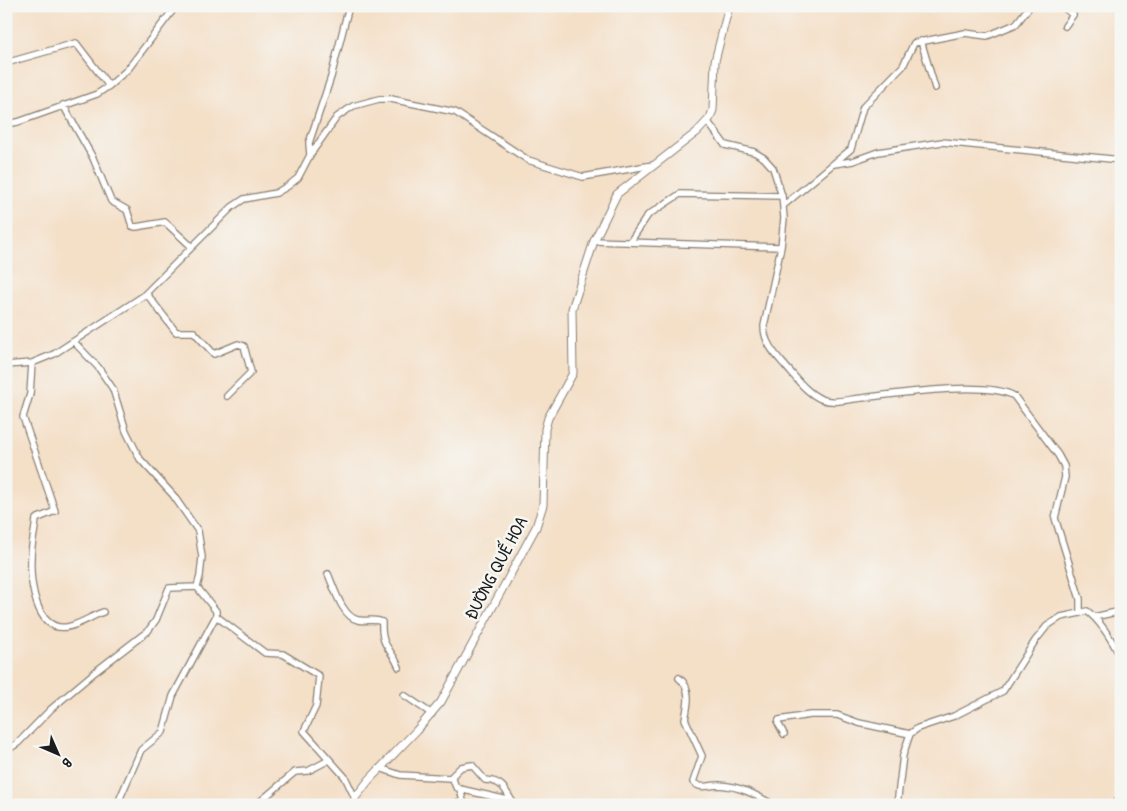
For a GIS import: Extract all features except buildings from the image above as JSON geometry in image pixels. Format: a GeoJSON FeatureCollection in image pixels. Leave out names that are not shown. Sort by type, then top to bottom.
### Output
{"type":"FeatureCollection","features":[{"type":"Feature","properties":{"kind":"street"},"geometry":{"type":"LineString","coordinates":[[6,124],[18,122],[97,94],[109,86],[128,69],[176,6]]}},
{"type":"Feature","properties":{"kind":"street"},"geometry":{"type":"LineString","coordinates":[[310,155],[309,143],[331,77],[349,6]]}},
{"type":"Feature","properties":{"kind":"street"},"geometry":{"type":"LineString","coordinates":[[730,6],[715,62],[713,110],[708,122],[725,145],[754,152],[764,158],[772,168],[782,196],[784,205],[781,247],[772,281],[764,333],[773,352],[820,399],[834,401],[906,393],[994,390],[1006,392],[1019,401],[1064,466],[1064,482],[1055,518],[1080,599],[1080,613]]}},
{"type":"Feature","properties":{"kind":"street"},"geometry":{"type":"LineString","coordinates":[[784,205],[851,149],[860,115],[867,101],[903,66],[914,43],[965,33],[987,36],[1016,24],[1030,6]]}},
{"type":"Feature","properties":{"kind":"street"},"geometry":{"type":"LineString","coordinates":[[1062,6],[1073,15],[1065,26]]}},
{"type":"Feature","properties":{"kind":"street"},"geometry":{"type":"LineString","coordinates":[[922,42],[935,88]]}},
{"type":"Feature","properties":{"kind":"street"},"geometry":{"type":"LineString","coordinates":[[6,63],[76,43],[109,86]]}},
{"type":"Feature","properties":{"kind":"street"},"geometry":{"type":"LineString","coordinates":[[6,364],[32,362],[54,354],[146,293],[238,202],[276,192],[293,182],[332,123],[345,111],[366,101],[390,99],[455,112],[528,160],[583,177],[655,165]]}},
{"type":"Feature","properties":{"kind":"street"},"geometry":{"type":"LineString","coordinates":[[63,105],[93,158],[111,200],[127,210],[132,226],[136,228],[165,222],[192,248]]}},
{"type":"Feature","properties":{"kind":"street","name":"ĐƯỜNG QUẾ HOA"},"geometry":{"type":"LineString","coordinates":[[354,801],[380,768],[432,714],[452,684],[541,516],[548,418],[574,373],[572,309],[594,241],[617,194],[708,122]]}},
{"type":"Feature","properties":{"kind":"street"},"geometry":{"type":"LineString","coordinates":[[832,164],[853,161],[878,152],[942,142],[1121,160]]}},
{"type":"Feature","properties":{"kind":"street"},"geometry":{"type":"LineString","coordinates":[[630,242],[648,215],[680,194],[782,196]]}},
{"type":"Feature","properties":{"kind":"street"},"geometry":{"type":"LineString","coordinates":[[594,241],[781,247]]}},
{"type":"Feature","properties":{"kind":"street"},"geometry":{"type":"LineString","coordinates":[[146,293],[176,332],[194,332],[214,354],[238,344],[244,346],[251,372],[227,396]]}},
{"type":"Feature","properties":{"kind":"street"},"geometry":{"type":"LineString","coordinates":[[74,342],[98,367],[113,389],[126,431],[140,458],[173,495],[198,531],[202,557],[197,586],[216,611],[216,616],[173,696],[163,732],[141,750],[117,805]]}},
{"type":"Feature","properties":{"kind":"street"},"geometry":{"type":"LineString","coordinates":[[32,362],[30,394],[23,417],[55,511],[36,519],[31,557],[34,594],[44,618],[51,625],[67,627],[102,612]]}},
{"type":"Feature","properties":{"kind":"street"},"geometry":{"type":"LineString","coordinates":[[328,574],[345,610],[352,618],[382,622],[384,644],[394,655],[399,667]]}},
{"type":"Feature","properties":{"kind":"street"},"geometry":{"type":"LineString","coordinates":[[6,751],[18,743],[50,709],[148,631],[156,620],[170,588],[197,586]]}},
{"type":"Feature","properties":{"kind":"street"},"geometry":{"type":"LineString","coordinates":[[897,805],[903,755],[910,734],[935,720],[954,716],[1004,691],[1035,641],[1047,626],[1061,617],[1087,611],[1094,617],[1112,641],[1121,658]]}},
{"type":"Feature","properties":{"kind":"street"},"geometry":{"type":"LineString","coordinates":[[1094,617],[1121,611]]}},
{"type":"Feature","properties":{"kind":"street"},"geometry":{"type":"LineString","coordinates":[[216,616],[265,653],[283,654],[319,676],[316,706],[304,731],[345,778],[354,801]]}},
{"type":"Feature","properties":{"kind":"street"},"geometry":{"type":"LineString","coordinates":[[680,678],[686,684],[689,707],[685,719],[702,756],[693,782],[699,787],[719,785],[750,792],[774,805]]}},
{"type":"Feature","properties":{"kind":"street"},"geometry":{"type":"LineString","coordinates":[[404,695],[432,714]]}},
{"type":"Feature","properties":{"kind":"street"},"geometry":{"type":"LineString","coordinates":[[784,734],[778,723],[779,720],[823,715],[837,716],[859,724],[901,730],[910,734]]}},
{"type":"Feature","properties":{"kind":"street"},"geometry":{"type":"LineString","coordinates":[[256,805],[295,772],[308,771],[329,760]]}},
{"type":"Feature","properties":{"kind":"street"},"geometry":{"type":"LineString","coordinates":[[380,768],[400,775],[452,777],[461,768],[474,766],[485,780],[496,780],[502,785],[513,803]]}},
{"type":"Feature","properties":{"kind":"street"},"geometry":{"type":"LineString","coordinates":[[452,777],[456,787],[460,789],[513,803]]}},
{"type":"Feature","properties":{"kind":"street"},"geometry":{"type":"LineString","coordinates":[[460,789],[464,805]]}},
{"type":"Feature","properties":{"kind":"street"},"geometry":{"type":"LineString","coordinates":[[1116,805],[1121,796]]}}]}
